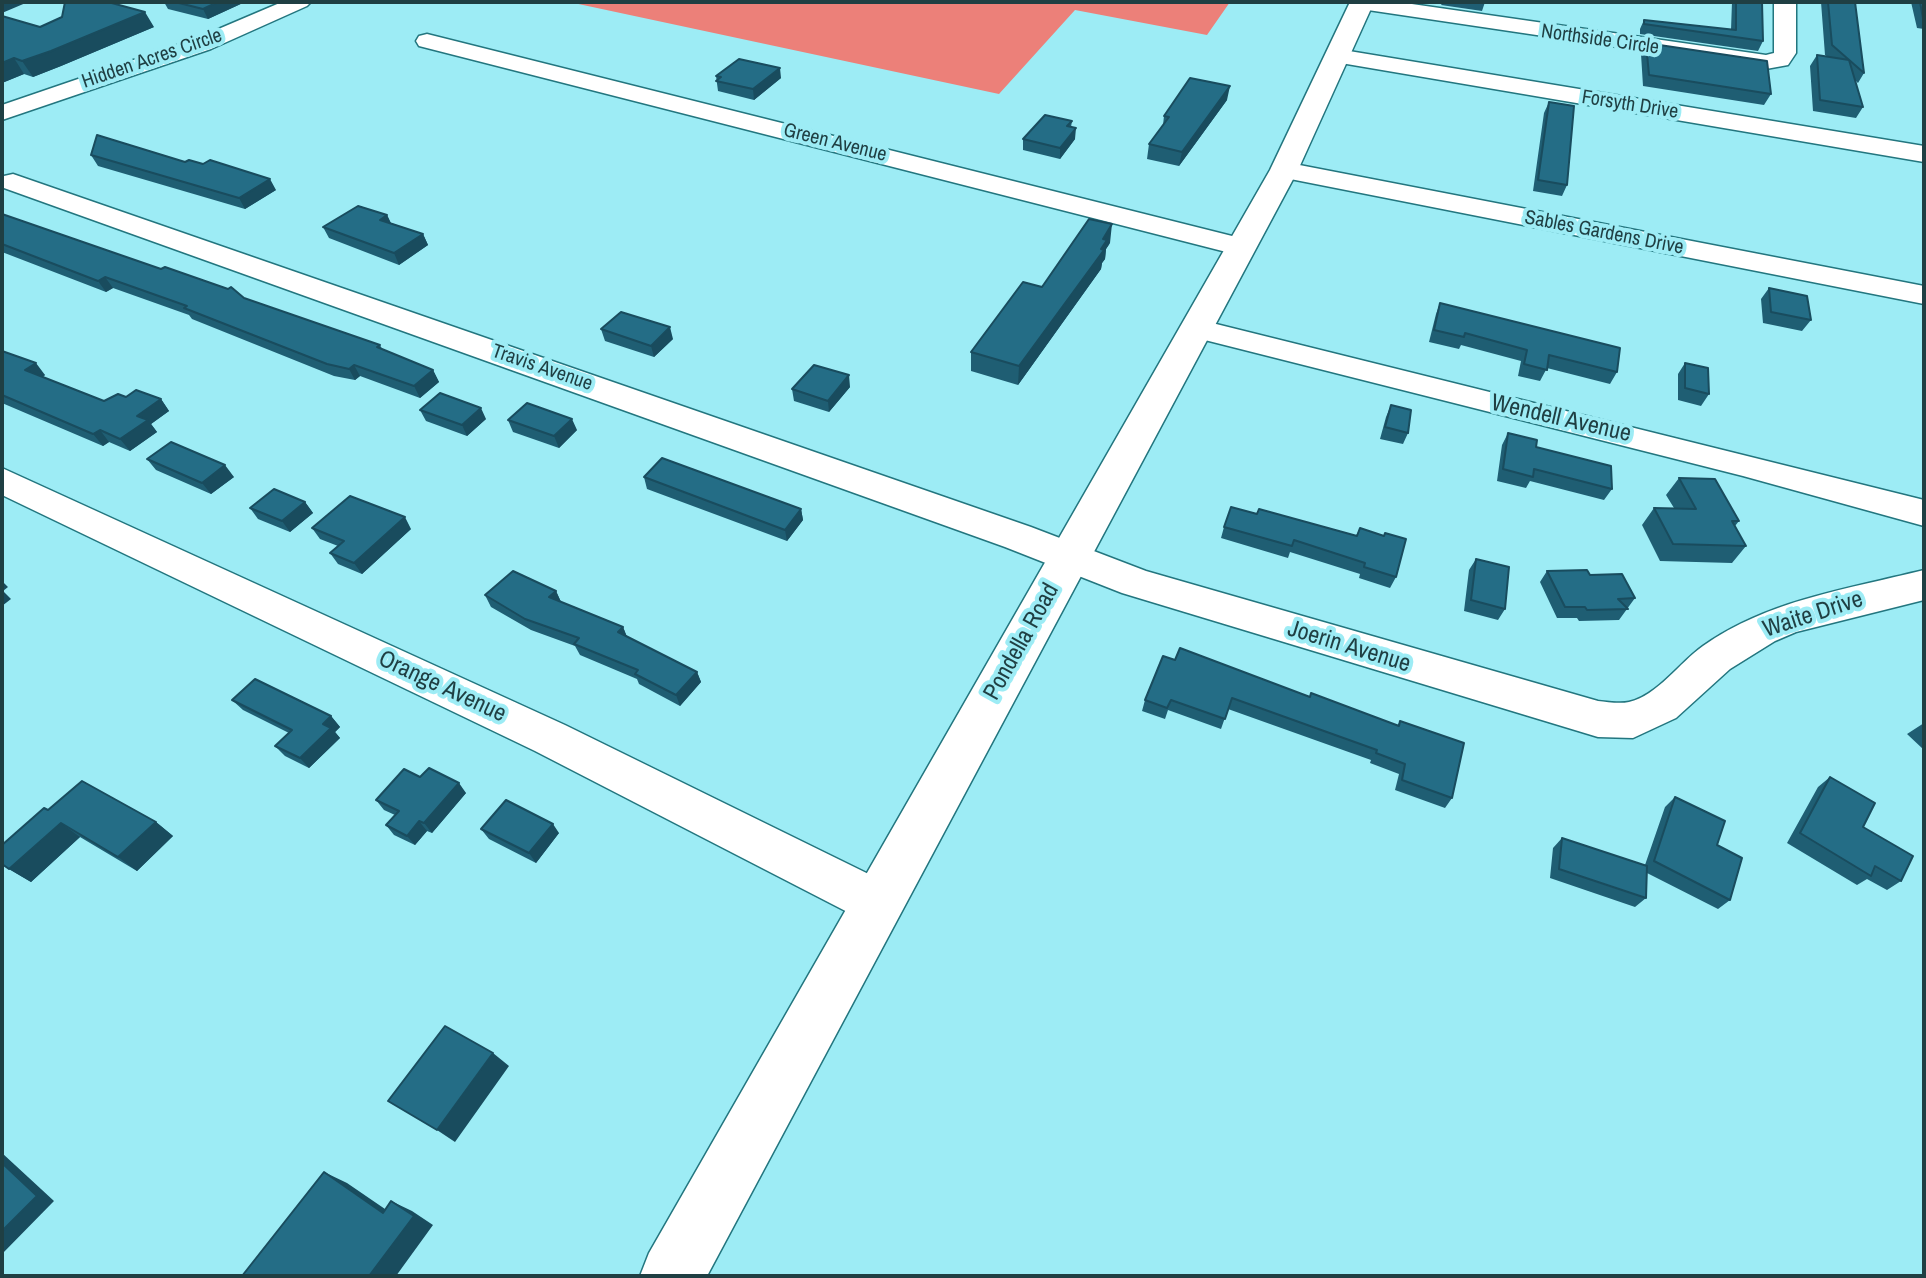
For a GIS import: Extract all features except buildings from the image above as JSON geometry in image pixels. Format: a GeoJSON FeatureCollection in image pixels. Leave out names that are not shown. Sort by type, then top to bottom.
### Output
{"type":"FeatureCollection","features":[{"type":"Feature","properties":{"kind":"main road","name":"Pondella Road"},"geometry":{"type":"LineString","coordinates":[[672,1276],[1284,170],[1361,3]]}},
{"type":"Feature","properties":{"kind":"street","name":"Hidden Acres Circle"},"geometry":{"type":"LineString","coordinates":[[2,113],[203,44],[300,2]]}},
{"type":"Feature","properties":{"kind":"street","name":"Northside Circle"},"geometry":{"type":"LineString","coordinates":[[1361,3],[1766,62],[1780,60],[1785,53],[1785,2]]}},
{"type":"Feature","properties":{"kind":"street","name":"Green Avenue"},"geometry":{"type":"LineString","coordinates":[[427,41],[1242,247]]}},
{"type":"Feature","properties":{"kind":"street","name":"Forsyth Drive"},"geometry":{"type":"LineString","coordinates":[[1337,56],[1924,154]]}},
{"type":"Feature","properties":{"kind":"street","name":"Sables Gardens Drive"},"geometry":{"type":"LineString","coordinates":[[1284,170],[1924,295]]}},
{"type":"Feature","properties":{"kind":"street","name":"Travis Avenue"},"geometry":{"type":"LineString","coordinates":[[13,182],[1070,557]]}},
{"type":"Feature","properties":{"kind":"street","name":"Wendell Avenue"},"geometry":{"type":"LineString","coordinates":[[1196,328],[1315,360],[1683,448],[1924,513]]}},
{"type":"Feature","properties":{"kind":"street","name":"Orange Avenue"},"geometry":{"type":"LineString","coordinates":[[2,480],[550,738],[878,903]]}},
{"type":"Feature","properties":{"kind":"street","name":"Joerin Avenue"},"geometry":{"type":"LineString","coordinates":[[1070,557],[1136,583],[1424,670],[1598,719],[1633,720]]}},
{"type":"Feature","properties":{"kind":"street","name":"Waite Drive"},"geometry":{"type":"LineString","coordinates":[[1633,720],[1661,706],[1716,658],[1761,630],[1787,619],[1924,585]]}},
{"type":"Feature","properties":{"kind":"shaded area"},"geometry":{"type":"Polygon","coordinates":[[[569,2],[1230,2],[1207,35],[1075,10],[999,94],[569,2]]]}}]}
